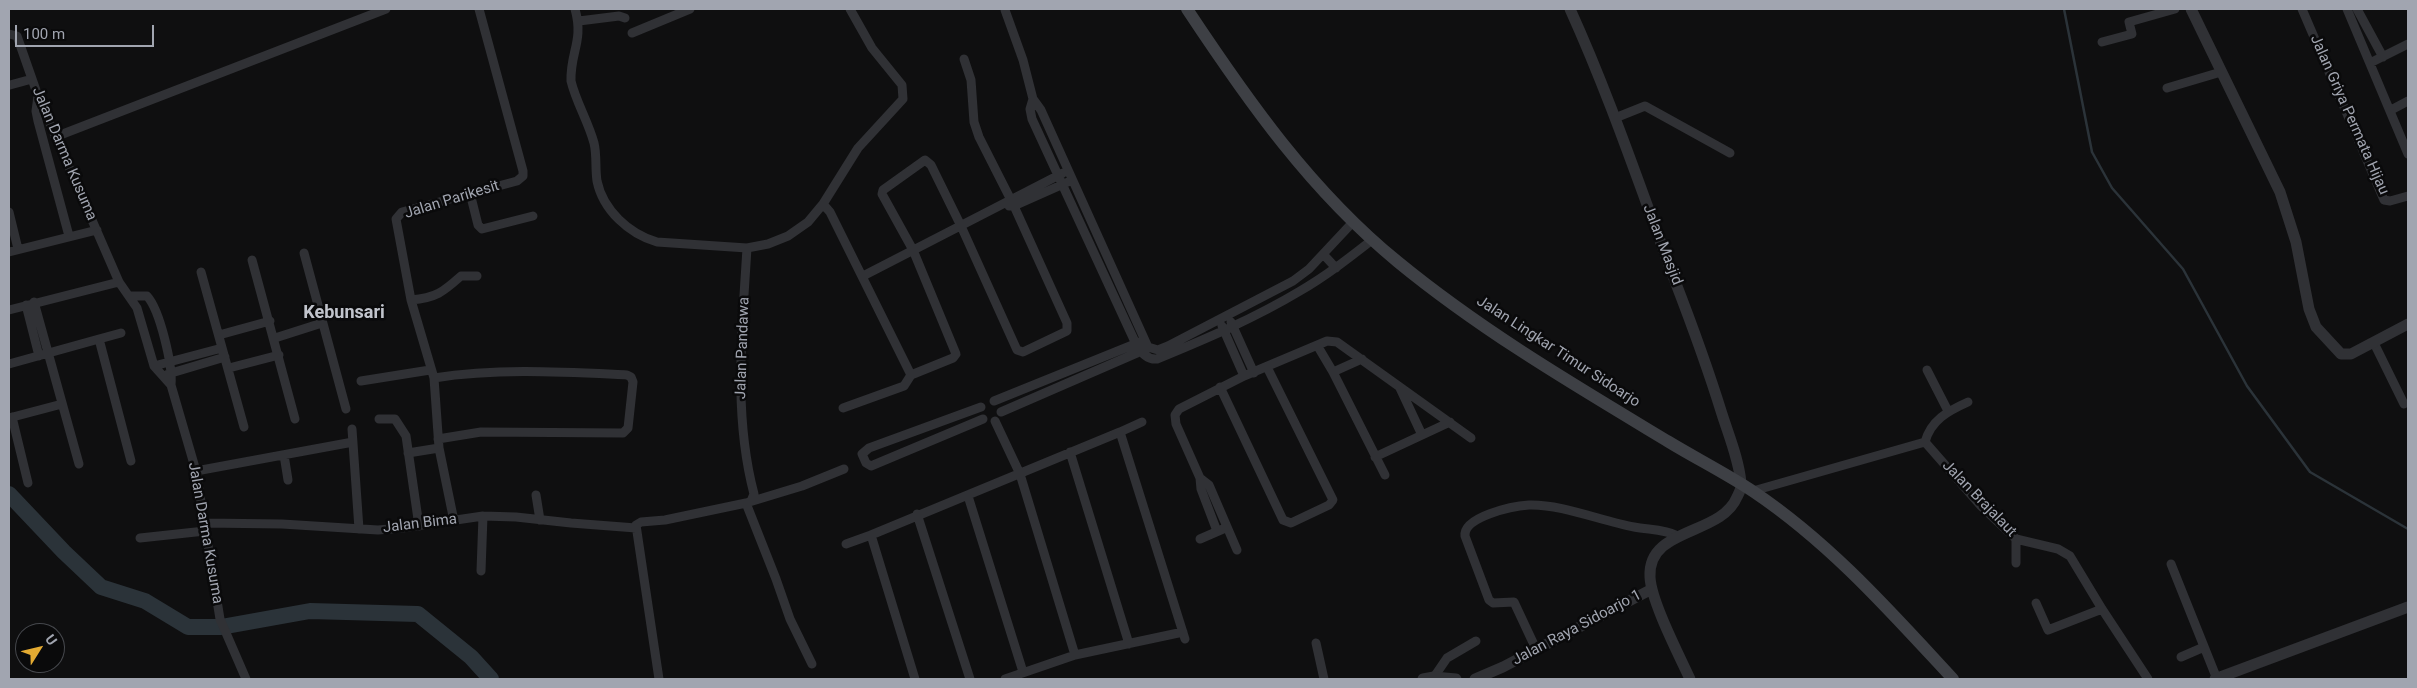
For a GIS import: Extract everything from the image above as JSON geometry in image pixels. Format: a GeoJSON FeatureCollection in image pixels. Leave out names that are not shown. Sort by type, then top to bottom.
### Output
{"type":"FeatureCollection","features":[{"type":"Feature","properties":{"kind":"main road","name":"Jalan Lingkar Timur Sidoarjo"},"geometry":{"type":"LineString","coordinates":[[1187,9],[1234,79],[1290,154],[1335,206],[1372,240],[1466,314],[1530,357],[1747,488],[1841,560],[1889,608],[1953,679]]}},
{"type":"Feature","properties":{"kind":"street"},"geometry":{"type":"LineString","coordinates":[[55,137],[386,9]]}},
{"type":"Feature","properties":{"kind":"street","name":"Jalan Parikesit"},"geometry":{"type":"LineString","coordinates":[[454,521],[439,443],[432,374],[411,300],[396,218],[402,212],[517,181],[524,173],[480,9]]}},
{"type":"Feature","properties":{"kind":"street"},"geometry":{"type":"LineString","coordinates":[[576,9],[579,22],[579,37],[571,72],[571,81],[594,142],[599,188],[610,209],[632,230],[647,239],[657,242],[747,248],[768,244],[788,236],[808,222],[822,204],[852,156],[887,118],[904,95],[902,85],[872,48],[850,9]]}},
{"type":"Feature","properties":{"kind":"street"},"geometry":{"type":"LineString","coordinates":[[632,33],[690,9]]}},
{"type":"Feature","properties":{"kind":"street","name":"Jalan Masjid"},"geometry":{"type":"LineString","coordinates":[[1570,9],[1615,118],[1702,352],[1747,488]]}},
{"type":"Feature","properties":{"kind":"street"},"geometry":{"type":"LineString","coordinates":[[2102,42],[2132,34],[2129,22],[2175,9]]}},
{"type":"Feature","properties":{"kind":"street"},"geometry":{"type":"LineString","coordinates":[[2191,9],[2280,192],[2294,234],[2309,310],[2316,327],[2341,354],[2351,354],[2408,324]]}},
{"type":"Feature","properties":{"kind":"street","name":"Jalan Griya Permata Hijau"},"geometry":{"type":"LineString","coordinates":[[2302,9],[2384,200],[2390,201],[2408,196]]}},
{"type":"Feature","properties":{"kind":"street"},"geometry":{"type":"LineString","coordinates":[[2347,9],[2406,144],[2408,154]]}},
{"type":"Feature","properties":{"kind":"street"},"geometry":{"type":"LineString","coordinates":[[2357,9],[2383,57]]}},
{"type":"Feature","properties":{"kind":"street"},"geometry":{"type":"LineString","coordinates":[[1005,10],[1023,60],[1033,99],[1030,114],[1055,155],[1149,358],[1158,359],[1224,330],[1300,291],[1336,268],[1372,240]]}},
{"type":"Feature","properties":{"kind":"street"},"geometry":{"type":"LineString","coordinates":[[579,22],[619,16],[625,18]]}},
{"type":"Feature","properties":{"kind":"street","name":"Jalan Darma Kusuma"},"geometry":{"type":"LineString","coordinates":[[13,35],[55,137],[119,282],[137,308],[154,366],[171,385]]}},
{"type":"Feature","properties":{"kind":"street"},"geometry":{"type":"LineString","coordinates":[[2370,63],[2408,44]]}},
{"type":"Feature","properties":{"kind":"street"},"geometry":{"type":"LineString","coordinates":[[843,408],[904,386],[912,375],[953,358],[956,354],[913,250],[882,192],[924,160],[930,162],[1017,350],[1023,352],[1066,333],[1068,328],[1009,204],[976,129],[971,80],[964,59]]}},
{"type":"Feature","properties":{"kind":"street"},"geometry":{"type":"LineString","coordinates":[[2167,88],[2221,72]]}},
{"type":"Feature","properties":{"kind":"street"},"geometry":{"type":"LineString","coordinates":[[10,85],[32,79]]}},
{"type":"Feature","properties":{"kind":"street"},"geometry":{"type":"LineString","coordinates":[[38,96],[37,116],[69,236]]}},
{"type":"Feature","properties":{"kind":"street"},"geometry":{"type":"LineString","coordinates":[[2391,110],[2408,101]]}},
{"type":"Feature","properties":{"kind":"street"},"geometry":{"type":"LineString","coordinates":[[1615,118],[1645,106],[1730,153]]}},
{"type":"Feature","properties":{"kind":"street"},"geometry":{"type":"LineString","coordinates":[[1009,204],[1063,173]]}},
{"type":"Feature","properties":{"kind":"street"},"geometry":{"type":"LineString","coordinates":[[863,276],[961,226],[1009,204],[1067,182]]}},
{"type":"Feature","properties":{"kind":"street"},"geometry":{"type":"LineString","coordinates":[[470,194],[478,225],[482,229],[533,216]]}},
{"type":"Feature","properties":{"kind":"street"},"geometry":{"type":"LineString","coordinates":[[822,204],[830,212],[912,375]]}},
{"type":"Feature","properties":{"kind":"street"},"geometry":{"type":"LineString","coordinates":[[9,212],[18,249]]}},
{"type":"Feature","properties":{"kind":"street"},"geometry":{"type":"LineString","coordinates":[[1075,655],[1020,474],[994,421],[983,418],[871,466],[866,464],[862,457],[864,450],[981,407],[986,401],[994,401],[1142,346],[1153,350],[1162,349],[1293,281],[1309,269],[1353,222]]}},
{"type":"Feature","properties":{"kind":"street"},"geometry":{"type":"LineString","coordinates":[[9,252],[97,230]]}},
{"type":"Feature","properties":{"kind":"street","name":"Jalan Pandawa"},"geometry":{"type":"LineString","coordinates":[[747,248],[740,389],[741,430],[754,494],[748,502]]}},
{"type":"Feature","properties":{"kind":"street"},"geometry":{"type":"LineString","coordinates":[[304,253],[346,409]]}},
{"type":"Feature","properties":{"kind":"street"},"geometry":{"type":"LineString","coordinates":[[1323,254],[1336,268]]}},
{"type":"Feature","properties":{"kind":"street"},"geometry":{"type":"LineString","coordinates":[[252,260],[275,338],[295,419]]}},
{"type":"Feature","properties":{"kind":"street"},"geometry":{"type":"LineString","coordinates":[[1309,269],[1318,279]]}},
{"type":"Feature","properties":{"kind":"street"},"geometry":{"type":"LineString","coordinates":[[202,272],[244,427]]}},
{"type":"Feature","properties":{"kind":"street"},"geometry":{"type":"LineString","coordinates":[[411,300],[424,299],[440,294],[461,276],[477,276]]}},
{"type":"Feature","properties":{"kind":"street"},"geometry":{"type":"LineString","coordinates":[[1293,281],[1300,291]]}},
{"type":"Feature","properties":{"kind":"street"},"geometry":{"type":"LineString","coordinates":[[9,310],[119,282]]}},
{"type":"Feature","properties":{"kind":"street","name":"Jalan Darma Kusuma"},"geometry":{"type":"LineString","coordinates":[[130,296],[147,296],[153,304],[172,372],[171,385],[196,471],[220,619],[223,630],[246,679]]}},
{"type":"Feature","properties":{"kind":"street"},"geometry":{"type":"LineString","coordinates":[[30,304],[44,355],[62,404],[79,464]]}},
{"type":"Feature","properties":{"kind":"street"},"geometry":{"type":"LineString","coordinates":[[1223,318],[1232,326],[1249,374]]}},
{"type":"Feature","properties":{"kind":"street"},"geometry":{"type":"LineString","coordinates":[[1223,318],[1224,330],[1249,374]]}},
{"type":"Feature","properties":{"kind":"street"},"geometry":{"type":"LineString","coordinates":[[219,335],[270,321]]}},
{"type":"Feature","properties":{"kind":"street"},"geometry":{"type":"LineString","coordinates":[[275,338],[322,323]]}},
{"type":"Feature","properties":{"kind":"street"},"geometry":{"type":"LineString","coordinates":[[9,364],[121,333]]}},
{"type":"Feature","properties":{"kind":"street"},"geometry":{"type":"LineString","coordinates":[[100,339],[131,462]]}},
{"type":"Feature","properties":{"kind":"street"},"geometry":{"type":"LineString","coordinates":[[1217,531],[1201,489],[1200,478],[1176,424],[1175,414],[1179,409],[1220,387],[1317,345],[1332,340],[1362,359],[1471,438]]}},
{"type":"Feature","properties":{"kind":"street"},"geometry":{"type":"LineString","coordinates":[[2374,342],[2404,404]]}},
{"type":"Feature","properties":{"kind":"street"},"geometry":{"type":"LineString","coordinates":[[1317,345],[1334,372],[1385,475]]}},
{"type":"Feature","properties":{"kind":"street"},"geometry":{"type":"LineString","coordinates":[[1001,412],[1142,346]]}},
{"type":"Feature","properties":{"kind":"street"},"geometry":{"type":"LineString","coordinates":[[154,366],[222,348]]}},
{"type":"Feature","properties":{"kind":"street"},"geometry":{"type":"LineString","coordinates":[[229,368],[278,355]]}},
{"type":"Feature","properties":{"kind":"street"},"geometry":{"type":"LineString","coordinates":[[162,376],[226,357]]}},
{"type":"Feature","properties":{"kind":"street"},"geometry":{"type":"LineString","coordinates":[[1334,372],[1362,359]]}},
{"type":"Feature","properties":{"kind":"street"},"geometry":{"type":"LineString","coordinates":[[1220,387],[1283,520],[1291,523],[1329,505],[1332,500],[1267,367]]}},
{"type":"Feature","properties":{"kind":"street"},"geometry":{"type":"LineString","coordinates":[[1927,370],[1948,411]]}},
{"type":"Feature","properties":{"kind":"street"},"geometry":{"type":"LineString","coordinates":[[362,381],[432,374],[529,371],[627,376],[631,377],[633,382],[628,428],[623,433],[481,432],[408,453]]}},
{"type":"Feature","properties":{"kind":"street"},"geometry":{"type":"LineString","coordinates":[[1399,386],[1422,435]]}},
{"type":"Feature","properties":{"kind":"street"},"geometry":{"type":"LineString","coordinates":[[994,401],[1000,406],[1001,412],[1000,417],[994,421]]}},
{"type":"Feature","properties":{"kind":"street"},"geometry":{"type":"LineString","coordinates":[[1690,679],[1652,589],[1650,574],[1655,557],[1662,547],[1678,536],[1721,517],[1747,488],[1925,442],[1930,429],[1948,411],[1968,402]]}},
{"type":"Feature","properties":{"kind":"street"},"geometry":{"type":"LineString","coordinates":[[28,483],[11,418],[62,404]]}},
{"type":"Feature","properties":{"kind":"street"},"geometry":{"type":"LineString","coordinates":[[981,407],[983,418]]}},
{"type":"Feature","properties":{"kind":"street"},"geometry":{"type":"LineString","coordinates":[[379,420],[395,419],[406,436],[419,526]]}},
{"type":"Feature","properties":{"kind":"street"},"geometry":{"type":"LineString","coordinates":[[846,544],[918,514],[968,496],[1142,422]]}},
{"type":"Feature","properties":{"kind":"street"},"geometry":{"type":"LineString","coordinates":[[1375,457],[1450,422]]}},
{"type":"Feature","properties":{"kind":"street"},"geometry":{"type":"LineString","coordinates":[[352,429],[359,530]]}},
{"type":"Feature","properties":{"kind":"street"},"geometry":{"type":"LineString","coordinates":[[1005,679],[1075,655],[1184,635],[1120,432]]}},
{"type":"Feature","properties":{"kind":"street"},"geometry":{"type":"LineString","coordinates":[[196,471],[353,442]]}},
{"type":"Feature","properties":{"kind":"street"},"geometry":{"type":"LineString","coordinates":[[887,442],[894,457]]}},
{"type":"Feature","properties":{"kind":"street","name":"Jalan Brajalaut"},"geometry":{"type":"LineString","coordinates":[[1925,442],[1981,506],[2016,540],[2058,549],[2070,556],[2148,679]]}},
{"type":"Feature","properties":{"kind":"street"},"geometry":{"type":"LineString","coordinates":[[1070,452],[1129,644]]}},
{"type":"Feature","properties":{"kind":"street"},"geometry":{"type":"LineString","coordinates":[[284,455],[288,480]]}},
{"type":"Feature","properties":{"kind":"street"},"geometry":{"type":"LineString","coordinates":[[659,679],[636,528],[641,522],[665,520],[748,502],[802,486],[844,469]]}},
{"type":"Feature","properties":{"kind":"street"},"geometry":{"type":"LineString","coordinates":[[1200,478],[1209,485],[1237,550]]}},
{"type":"Feature","properties":{"kind":"street"},"geometry":{"type":"LineString","coordinates":[[536,495],[540,520]]}},
{"type":"Feature","properties":{"kind":"street"},"geometry":{"type":"LineString","coordinates":[[968,496],[1023,672]]}},
{"type":"Feature","properties":{"kind":"street"},"geometry":{"type":"LineString","coordinates":[[748,502],[790,619],[812,664]]}},
{"type":"Feature","properties":{"kind":"street"},"geometry":{"type":"LineString","coordinates":[[1536,649],[1514,602],[1493,603],[1489,600],[1465,536],[1465,530],[1469,524],[1496,512],[1528,505],[1546,506],[1634,527],[1661,530],[1678,536]]}},
{"type":"Feature","properties":{"kind":"street"},"geometry":{"type":"LineString","coordinates":[[918,514],[970,679]]}},
{"type":"Feature","properties":{"kind":"street"},"geometry":{"type":"LineString","coordinates":[[481,571],[483,516]]}},
{"type":"Feature","properties":{"kind":"street","name":"Jalan Bima"},"geometry":{"type":"LineString","coordinates":[[140,538],[205,527],[282,524],[359,530],[419,526],[483,516],[636,528]]}},
{"type":"Feature","properties":{"kind":"street"},"geometry":{"type":"LineString","coordinates":[[1200,539],[1227,527]]}},
{"type":"Feature","properties":{"kind":"street"},"geometry":{"type":"LineString","coordinates":[[871,535],[914,679]]}},
{"type":"Feature","properties":{"kind":"street"},"geometry":{"type":"LineString","coordinates":[[2016,540],[2016,563]]}},
{"type":"Feature","properties":{"kind":"street"},"geometry":{"type":"LineString","coordinates":[[2171,564],[2216,679],[2408,607]]}},
{"type":"Feature","properties":{"kind":"street","name":"Jalan Raya Sidoarjo 1"},"geometry":{"type":"LineString","coordinates":[[1475,679],[1503,667],[1652,589]]}},
{"type":"Feature","properties":{"kind":"street"},"geometry":{"type":"LineString","coordinates":[[2036,603],[2048,630],[2102,609]]}},
{"type":"Feature","properties":{"kind":"street"},"geometry":{"type":"LineString","coordinates":[[1429,678],[1447,658],[1476,641]]}},
{"type":"Feature","properties":{"kind":"street"},"geometry":{"type":"LineString","coordinates":[[1316,643],[1324,679]]}},
{"type":"Feature","properties":{"kind":"street"},"geometry":{"type":"LineString","coordinates":[[2181,657],[2204,647]]}},
{"type":"Feature","properties":{"kind":"street"},"geometry":{"type":"LineString","coordinates":[[1429,678],[1456,679]]}},
{"type":"Feature","properties":{"kind":"waterway"},"geometry":{"type":"LineString","coordinates":[[2064,9],[2092,152],[2112,188],[2183,269],[2247,386],[2310,472],[2408,529]]}},
{"type":"Feature","properties":{"kind":"waterway"},"geometry":{"type":"LineString","coordinates":[[9,494],[64,552],[101,587],[145,601],[188,627],[221,627],[310,611],[418,614],[471,657],[491,679]]}},
{"type":"Feature","properties":{"kind":"district","name":"Kebunsari"},"geometry":{"type":"Point","coordinates":[344,313]}}]}
